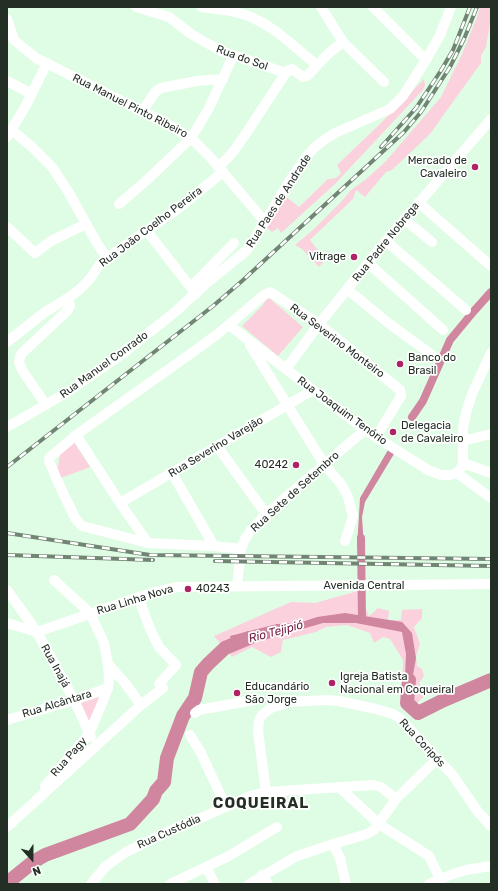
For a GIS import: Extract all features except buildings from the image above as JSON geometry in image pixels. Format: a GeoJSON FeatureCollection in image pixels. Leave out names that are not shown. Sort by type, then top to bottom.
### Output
{"type":"FeatureCollection","features":[{"type":"Feature","properties":{"kind":"street","name":"Rua do Sol"},"geometry":{"type":"LineString","coordinates":[[136,7],[169,17],[190,34],[233,56],[286,73]]}},
{"type":"Feature","properties":{"kind":"street"},"geometry":{"type":"LineString","coordinates":[[201,7],[231,11],[248,16],[263,23],[277,32],[317,65]]}},
{"type":"Feature","properties":{"kind":"street"},"geometry":{"type":"LineString","coordinates":[[321,7],[343,42],[384,82]]}},
{"type":"Feature","properties":{"kind":"street"},"geometry":{"type":"LineString","coordinates":[[373,7],[426,60]]}},
{"type":"Feature","properties":{"kind":"street","name":"Rua Paes de Andrade"},"geometry":{"type":"LineString","coordinates":[[193,290],[209,281],[246,251],[290,180],[314,148],[335,133],[390,109],[403,96],[440,35],[451,7]]}},
{"type":"Feature","properties":{"kind":"street","name":"Rua Manuel Pinto Ribeiro"},"geometry":{"type":"LineString","coordinates":[[7,19],[14,40],[28,52],[192,138],[265,222]]}},
{"type":"Feature","properties":{"kind":"street"},"geometry":{"type":"LineString","coordinates":[[286,73],[292,69],[303,77],[306,77],[343,42]]}},
{"type":"Feature","properties":{"kind":"street"},"geometry":{"type":"LineString","coordinates":[[118,204],[147,180],[192,138],[204,119],[233,56]]}},
{"type":"Feature","properties":{"kind":"street"},"geometry":{"type":"LineString","coordinates":[[47,63],[10,134],[32,147],[52,167],[107,258]]}},
{"type":"Feature","properties":{"kind":"street","name":"Rua João Coelho Pereira"},"geometry":{"type":"LineString","coordinates":[[7,342],[45,312],[68,298],[89,280],[100,264],[107,258],[175,211],[221,170],[246,135],[286,73]]}},
{"type":"Feature","properties":{"kind":"street"},"geometry":{"type":"LineString","coordinates":[[142,112],[155,92],[167,87],[203,80],[223,79]]}},
{"type":"Feature","properties":{"kind":"street"},"geometry":{"type":"LineString","coordinates":[[7,81],[32,94]]}},
{"type":"Feature","properties":{"kind":"street","name":"Rua Padre Nobrega"},"geometry":{"type":"LineString","coordinates":[[286,369],[319,324],[404,219],[491,119]]}},
{"type":"Feature","properties":{"kind":"street"},"geometry":{"type":"LineString","coordinates":[[418,202],[491,266]]}},
{"type":"Feature","properties":{"kind":"street"},"geometry":{"type":"LineString","coordinates":[[404,219],[432,242]]}},
{"type":"Feature","properties":{"kind":"street"},"geometry":{"type":"LineString","coordinates":[[7,226],[33,252],[37,252],[51,242],[86,224]]}},
{"type":"Feature","properties":{"kind":"street"},"geometry":{"type":"LineString","coordinates":[[146,230],[193,290],[234,243]]}},
{"type":"Feature","properties":{"kind":"street"},"geometry":{"type":"LineString","coordinates":[[386,241],[466,310]]}},
{"type":"Feature","properties":{"kind":"street"},"geometry":{"type":"LineString","coordinates":[[368,263],[442,330]]}},
{"type":"Feature","properties":{"kind":"street"},"geometry":{"type":"LineString","coordinates":[[347,289],[387,322],[432,355]]}},
{"type":"Feature","properties":{"kind":"street","name":"Rua Manuel Conrado"},"geometry":{"type":"LineString","coordinates":[[7,427],[66,393],[121,355],[175,312],[193,290]]}},
{"type":"Feature","properties":{"kind":"street","name":"Rua Severino Monteiro"},"geometry":{"type":"LineString","coordinates":[[228,325],[264,295],[270,292],[319,324],[402,392],[376,437]]}},
{"type":"Feature","properties":{"kind":"street"},"geometry":{"type":"LineString","coordinates":[[46,405],[22,370],[19,362],[22,353],[68,310],[70,306],[68,298]]}},
{"type":"Feature","properties":{"kind":"street"},"geometry":{"type":"LineString","coordinates":[[228,325],[76,435],[51,456],[49,461],[77,521],[86,528],[148,543],[241,548]]}},
{"type":"Feature","properties":{"kind":"street","name":"Rua Joaquim Tenório"},"geometry":{"type":"LineString","coordinates":[[228,325],[365,430],[428,470],[441,475],[457,473]]}},
{"type":"Feature","properties":{"kind":"street"},"geometry":{"type":"LineString","coordinates":[[246,339],[288,404],[324,464],[341,484],[348,497],[353,517],[345,541]]}},
{"type":"Feature","properties":{"kind":"street"},"geometry":{"type":"LineString","coordinates":[[491,353],[472,394],[466,413],[462,441],[463,463],[457,473],[491,498]]}},
{"type":"Feature","properties":{"kind":"street","name":"Rua Severino Varejão"},"geometry":{"type":"LineString","coordinates":[[120,503],[313,390]]}},
{"type":"Feature","properties":{"kind":"street","name":"Rua Sete de Setembro"},"geometry":{"type":"LineString","coordinates":[[237,586],[241,548],[251,530],[266,514],[365,430]]}},
{"type":"Feature","properties":{"kind":"street"},"geometry":{"type":"LineString","coordinates":[[462,441],[491,434]]}},
{"type":"Feature","properties":{"kind":"street"},"geometry":{"type":"LineString","coordinates":[[76,435],[148,543]]}},
{"type":"Feature","properties":{"kind":"street"},"geometry":{"type":"LineString","coordinates":[[217,446],[266,514]]}},
{"type":"Feature","properties":{"kind":"street"},"geometry":{"type":"LineString","coordinates":[[463,463],[491,473]]}},
{"type":"Feature","properties":{"kind":"street"},"geometry":{"type":"LineString","coordinates":[[172,473],[214,546]]}},
{"type":"Feature","properties":{"kind":"street","name":"Rua Pagy"},"geometry":{"type":"LineString","coordinates":[[9,825],[89,734],[108,688],[108,664],[100,633],[90,613],[54,580]]}},
{"type":"Feature","properties":{"kind":"street","name":"Avenida Central"},"geometry":{"type":"LineString","coordinates":[[237,586],[491,584]]}},
{"type":"Feature","properties":{"kind":"street","name":"Rua Linha Nova"},"geometry":{"type":"LineString","coordinates":[[37,632],[165,589],[178,587],[237,586]]}},
{"type":"Feature","properties":{"kind":"street","name":"Rua Inajá"},"geometry":{"type":"LineString","coordinates":[[7,590],[37,632],[74,700],[94,747]]}},
{"type":"Feature","properties":{"kind":"street"},"geometry":{"type":"LineString","coordinates":[[9,825],[141,705],[163,688],[159,684],[176,665],[160,647],[151,631],[138,597]]}},
{"type":"Feature","properties":{"kind":"street"},"geometry":{"type":"LineString","coordinates":[[7,623],[37,632]]}},
{"type":"Feature","properties":{"kind":"street"},"geometry":{"type":"LineString","coordinates":[[108,664],[125,683],[141,705]]}},
{"type":"Feature","properties":{"kind":"street","name":"Rua Alcântara"},"geometry":{"type":"LineString","coordinates":[[7,720],[108,688]]}},
{"type":"Feature","properties":{"kind":"street"},"geometry":{"type":"LineString","coordinates":[[195,713],[199,710],[254,700]]}},
{"type":"Feature","properties":{"kind":"street","name":"Rua Coripós"},"geometry":{"type":"LineString","coordinates":[[266,792],[258,736],[259,720],[262,715],[271,708],[290,702],[326,700],[376,709],[393,714],[401,719],[452,774],[478,812],[491,826]]}},
{"type":"Feature","properties":{"kind":"street"},"geometry":{"type":"LineString","coordinates":[[190,735],[201,753],[226,807]]}},
{"type":"Feature","properties":{"kind":"street"},"geometry":{"type":"LineString","coordinates":[[249,884],[265,880],[297,856],[368,834],[379,824],[396,799],[437,759]]}},
{"type":"Feature","properties":{"kind":"street","name":"Rua Custódia"},"geometry":{"type":"LineString","coordinates":[[91,884],[106,866],[126,852],[176,828],[250,796],[266,792],[339,786],[373,785],[381,787],[396,799]]}},
{"type":"Feature","properties":{"kind":"street"},"geometry":{"type":"LineString","coordinates":[[339,786],[379,824],[429,856],[440,879]]}},
{"type":"Feature","properties":{"kind":"street"},"geometry":{"type":"LineString","coordinates":[[170,884],[227,857],[278,827]]}},
{"type":"Feature","properties":{"kind":"street"},"geometry":{"type":"LineString","coordinates":[[333,844],[340,858],[346,884]]}},
{"type":"Feature","properties":{"kind":"street"},"geometry":{"type":"LineString","coordinates":[[429,884],[466,870],[491,866]]}},
{"type":"Feature","properties":{"kind":"street"},"geometry":{"type":"LineString","coordinates":[[206,867],[215,884]]}},
{"type":"Feature","properties":{"kind":"shaded area"},"geometry":{"type":"Polygon","coordinates":[[[480,7],[491,7],[491,18],[486,47],[481,56],[481,63],[430,134],[392,170],[386,172],[365,197],[356,190],[353,199],[310,240],[325,260],[319,267],[302,249],[295,245],[314,229],[351,190],[365,180],[386,161],[441,97],[462,54],[480,7]]]}},
{"type":"Feature","properties":{"kind":"shaded area"},"geometry":{"type":"Polygon","coordinates":[[[424,79],[425,86],[422,91],[335,184],[281,233],[278,228],[272,232],[266,227],[284,195],[299,207],[328,179],[336,178],[341,173],[337,165],[424,79]]]}},
{"type":"Feature","properties":{"kind":"shaded area"},"geometry":{"type":"Polygon","coordinates":[[[268,297],[303,327],[278,356],[242,326],[262,306],[268,297]]]}},
{"type":"Feature","properties":{"kind":"shaded area"},"geometry":{"type":"Polygon","coordinates":[[[72,439],[90,467],[58,479],[60,454],[72,439]]]}},
{"type":"Feature","properties":{"kind":"shaded area"},"geometry":{"type":"Polygon","coordinates":[[[358,591],[369,616],[378,608],[389,611],[388,620],[401,620],[402,610],[422,609],[422,618],[414,627],[420,644],[416,656],[417,666],[422,669],[424,676],[419,683],[420,686],[426,686],[427,694],[416,704],[402,694],[403,660],[390,639],[383,637],[374,643],[370,633],[347,625],[326,627],[316,632],[283,640],[281,652],[271,657],[252,647],[232,657],[214,636],[291,602],[315,603],[358,591]]]}},
{"type":"Feature","properties":{"kind":"shaded area"},"geometry":{"type":"Polygon","coordinates":[[[104,694],[91,727],[80,703],[104,694]]]}},
{"type":"Feature","properties":{"kind":"water"},"geometry":{"type":"Polygon","coordinates":[[[388,450],[394,454],[365,502],[362,517],[364,547],[357,547],[360,498],[388,450]]]}},
{"type":"Feature","properties":{"kind":"water"},"geometry":{"type":"Polygon","coordinates":[[[345,613],[402,622],[412,633],[416,658],[409,698],[404,700],[406,654],[402,632],[356,623],[323,623],[233,649],[230,636],[277,624],[299,623],[317,617],[345,613]]]}},
{"type":"Feature","properties":{"kind":"waterway"},"geometry":{"type":"LineString","coordinates":[[412,417],[423,401],[450,340],[491,292]]}},
{"type":"Feature","properties":{"kind":"waterway"},"geometry":{"type":"LineString","coordinates":[[361,538],[362,620]]}},
{"type":"Feature","properties":{"kind":"waterway","name":"Rio Tejipió"},"geometry":{"type":"LineString","coordinates":[[7,883],[33,862],[45,855],[130,824],[153,799],[156,791],[164,782],[167,758],[183,716],[195,698],[201,672],[225,648],[249,638]]}},
{"type":"Feature","properties":{"kind":"waterway","name":"Rio Tejipió"},"geometry":{"type":"LineString","coordinates":[[409,680],[407,703],[418,713],[491,680]]}},
{"type":"Feature","properties":{"kind":"railway"},"geometry":{"type":"LineString","coordinates":[[381,147],[416,108],[440,72],[453,50],[470,7]]}},
{"type":"Feature","properties":{"kind":"railway"},"geometry":{"type":"LineString","coordinates":[[7,467],[213,306],[404,132],[421,112],[450,67],[464,39],[477,7]]}},
{"type":"Feature","properties":{"kind":"railway"},"geometry":{"type":"LineString","coordinates":[[7,533],[150,555],[491,559]]}},
{"type":"Feature","properties":{"kind":"railway"},"geometry":{"type":"LineString","coordinates":[[7,555],[153,560]]}},
{"type":"Feature","properties":{"kind":"railway"},"geometry":{"type":"LineString","coordinates":[[215,561],[491,566]]}},
{"type":"Feature","properties":{"kind":"place","name":"Mercado de Cavaleiro"},"geometry":{"type":"Point","coordinates":[475,167]}},
{"type":"Feature","properties":{"kind":"place","name":"Vitrage"},"geometry":{"type":"Point","coordinates":[354,257]}},
{"type":"Feature","properties":{"kind":"place","name":"Banco do Brasil"},"geometry":{"type":"Point","coordinates":[400,364]}},
{"type":"Feature","properties":{"kind":"place","name":"Delegacia de Cavaleiro"},"geometry":{"type":"Point","coordinates":[393,432]}},
{"type":"Feature","properties":{"kind":"place","name":"40242"},"geometry":{"type":"Point","coordinates":[296,465]}},
{"type":"Feature","properties":{"kind":"place","name":"40243"},"geometry":{"type":"Point","coordinates":[188,589]}},
{"type":"Feature","properties":{"kind":"place","name":"Igreja Batista Nacional em Coqueiral"},"geometry":{"type":"Point","coordinates":[332,683]}},
{"type":"Feature","properties":{"kind":"place","name":"Educandário São Jorge"},"geometry":{"type":"Point","coordinates":[237,693]}},
{"type":"Feature","properties":{"kind":"district","name":"COQUEIRAL"},"geometry":{"type":"Point","coordinates":[261,804]}}]}
